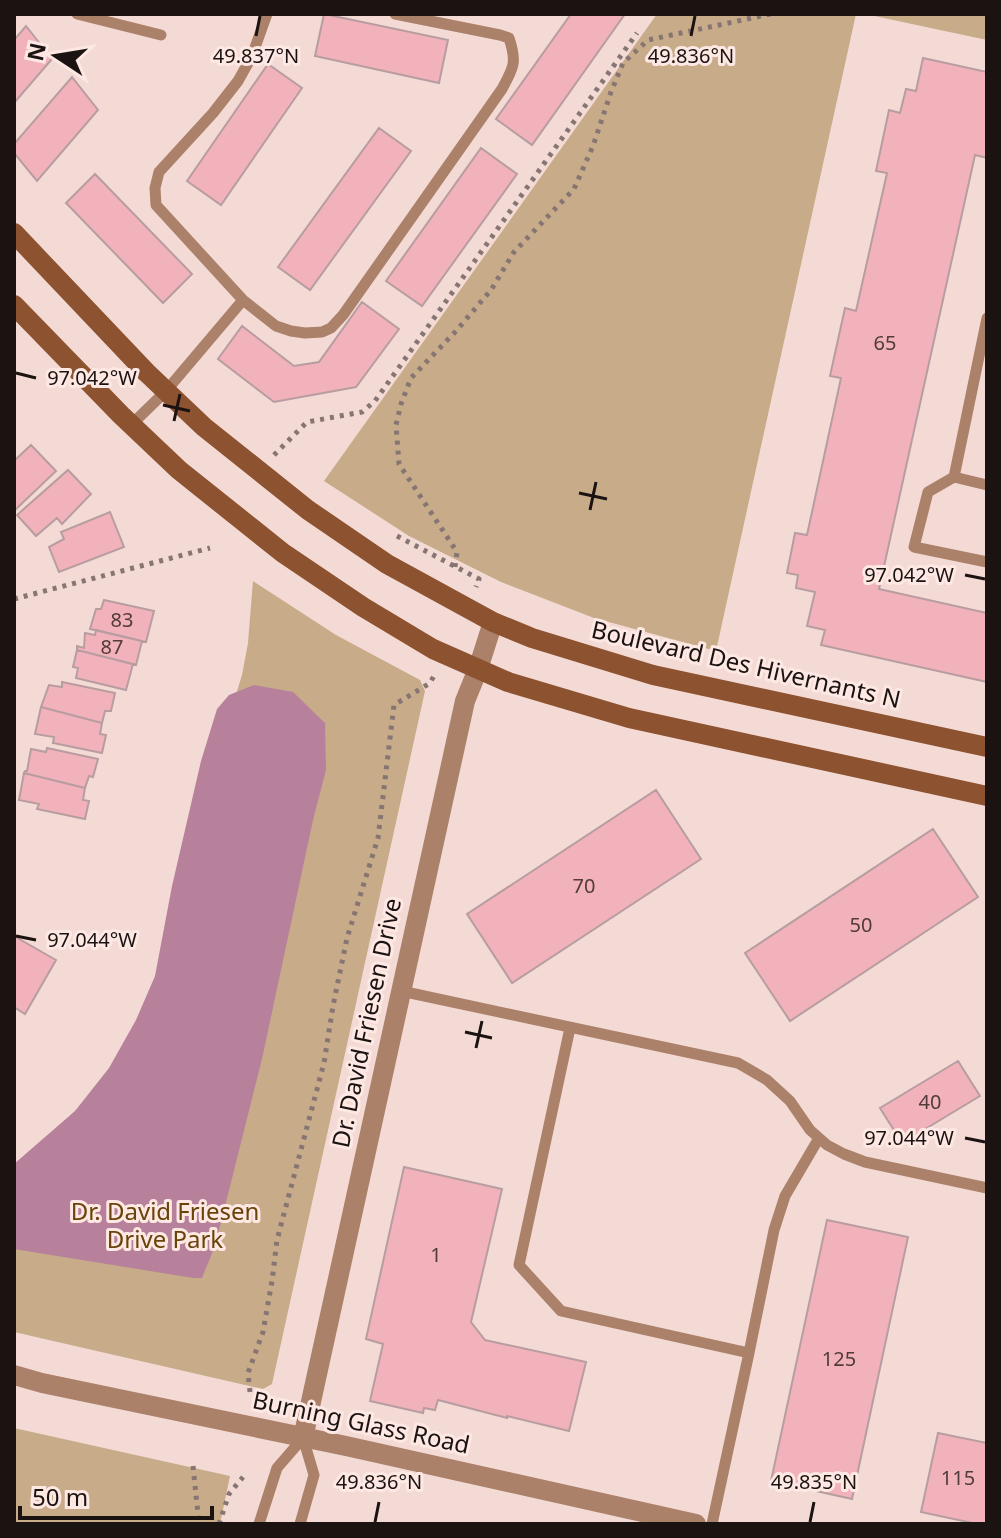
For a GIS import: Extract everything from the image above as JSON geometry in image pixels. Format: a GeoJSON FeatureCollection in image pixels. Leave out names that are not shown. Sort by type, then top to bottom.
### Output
{"type":"FeatureCollection","features":[{"type":"Feature","properties":{"kind":"street","name":"Boulevard Des Hivernants N"},"geometry":{"type":"LineString","coordinates":[[14,233],[204,427],[308,510],[387,564],[493,622],[532,638],[653,675],[987,747]]}},
{"type":"Feature","properties":{"kind":"street"},"geometry":{"type":"LineString","coordinates":[[14,305],[179,470],[283,553],[363,607],[445,655],[514,684],[629,718],[987,796]]}},
{"type":"Feature","properties":{"kind":"street","name":"Dr. David Friesen Drive"},"geometry":{"type":"LineString","coordinates":[[303,1438],[465,701],[493,622]]}},
{"type":"Feature","properties":{"kind":"street","name":"Burning Glass Road"},"geometry":{"type":"LineString","coordinates":[[14,1375],[696,1524]]}},
{"type":"Feature","properties":{"kind":"lane"},"geometry":{"type":"LineString","coordinates":[[77,14],[161,35]]}},
{"type":"Feature","properties":{"kind":"lane"},"geometry":{"type":"LineString","coordinates":[[267,14],[252,56],[238,81],[159,172],[154,198],[156,205],[243,300],[276,326],[305,333],[331,328],[343,315],[511,72],[515,56],[509,38],[395,14]]}},
{"type":"Feature","properties":{"kind":"lane"},"geometry":{"type":"LineString","coordinates":[[131,425],[166,391],[243,300]]}},
{"type":"Feature","properties":{"kind":"lane"},"geometry":{"type":"LineString","coordinates":[[954,477],[987,318]]}},
{"type":"Feature","properties":{"kind":"lane"},"geometry":{"type":"LineString","coordinates":[[987,485],[954,477],[928,492],[914,547],[987,562]]}},
{"type":"Feature","properties":{"kind":"lane"},"geometry":{"type":"LineString","coordinates":[[401,991],[738,1063],[767,1080],[790,1101],[810,1130],[827,1145],[865,1162],[987,1188]]}},
{"type":"Feature","properties":{"kind":"lane"},"geometry":{"type":"LineString","coordinates":[[570,1028],[519,1265],[561,1311],[749,1353]]}},
{"type":"Feature","properties":{"kind":"lane"},"geometry":{"type":"LineString","coordinates":[[712,1524],[774,1230],[785,1196],[819,1138]]}},
{"type":"Feature","properties":{"kind":"lane"},"geometry":{"type":"LineString","coordinates":[[259,1524],[277,1468],[303,1438]]}},
{"type":"Feature","properties":{"kind":"lane"},"geometry":{"type":"LineString","coordinates":[[300,1524],[314,1475],[303,1438]]}},
{"type":"Feature","properties":{"kind":"path"},"geometry":{"type":"LineString","coordinates":[[455,567],[457,552],[399,464],[396,425],[411,378],[491,290],[514,252],[574,189],[623,63],[648,40],[771,14]]}},
{"type":"Feature","properties":{"kind":"path"},"geometry":{"type":"LineString","coordinates":[[273,455],[307,422],[362,412],[375,401],[637,33]]}},
{"type":"Feature","properties":{"kind":"path"},"geometry":{"type":"LineString","coordinates":[[397,536],[479,579],[466,607]]}},
{"type":"Feature","properties":{"kind":"path"},"geometry":{"type":"LineString","coordinates":[[14,599],[210,548]]}},
{"type":"Feature","properties":{"kind":"path"},"geometry":{"type":"LineString","coordinates":[[250,1392],[248,1373],[263,1332],[277,1240],[324,1063],[347,938],[378,838],[394,705],[430,683],[445,655]]}},
{"type":"Feature","properties":{"kind":"path"},"geometry":{"type":"LineString","coordinates":[[193,1466],[199,1524]]}},
{"type":"Feature","properties":{"kind":"path"},"geometry":{"type":"LineString","coordinates":[[219,1524],[229,1494],[243,1477]]}},
{"type":"Feature","properties":{"kind":"green space"},"geometry":{"type":"Polygon","coordinates":[[[657,14],[856,14],[716,651],[594,618],[501,582],[409,536],[324,481],[657,14]]]}},
{"type":"Feature","properties":{"kind":"green space"},"geometry":{"type":"Polygon","coordinates":[[[865,14],[987,14],[987,40],[865,14]]]}},
{"type":"Feature","properties":{"kind":"green space","name":"Dr. David Friesen Drive Park"},"geometry":{"type":"Polygon","coordinates":[[[253,581],[336,635],[420,680],[425,691],[272,1384],[263,1389],[14,1332],[14,1174],[85,1110],[155,995],[242,675],[253,581]]]}},
{"type":"Feature","properties":{"kind":"green space"},"geometry":{"type":"Polygon","coordinates":[[[14,1428],[230,1476],[220,1524],[14,1524],[14,1428]]]}},
{"type":"Feature","properties":{"kind":"shaded area"},"geometry":{"type":"Polygon","coordinates":[[[254,685],[293,692],[325,723],[326,770],[262,1059],[215,1246],[202,1278],[14,1249],[14,1164],[75,1111],[109,1068],[136,1020],[155,976],[201,761],[217,709],[229,695],[254,685]]]}},
{"type":"Feature","properties":{"kind":"building"},"geometry":{"type":"Polygon","coordinates":[[[324,14],[448,40],[439,83],[315,56],[324,14]]]}},
{"type":"Feature","properties":{"kind":"building"},"geometry":{"type":"Polygon","coordinates":[[[571,14],[625,14],[532,145],[496,119],[571,14]]]}},
{"type":"Feature","properties":{"kind":"building"},"geometry":{"type":"Polygon","coordinates":[[[26,26],[52,59],[14,103],[14,40],[26,26]]]}},
{"type":"Feature","properties":{"kind":"building"},"geometry":{"type":"Polygon","coordinates":[[[923,58],[987,72],[987,158],[975,155],[879,589],[987,613],[987,682],[821,645],[825,630],[807,626],[815,592],[796,588],[798,575],[787,573],[795,533],[807,535],[841,378],[830,376],[845,308],[856,311],[887,173],[876,171],[889,110],[900,113],[906,89],[916,91],[923,58]]]}},
{"type":"Feature","properties":{"kind":"building"},"geometry":{"type":"Polygon","coordinates":[[[268,64],[302,88],[221,205],[187,181],[268,64]]]}},
{"type":"Feature","properties":{"kind":"building"},"geometry":{"type":"Polygon","coordinates":[[[72,77],[98,110],[37,181],[14,153],[14,144],[72,77]]]}},
{"type":"Feature","properties":{"kind":"building"},"geometry":{"type":"Polygon","coordinates":[[[379,128],[411,151],[310,290],[278,267],[379,128]]]}},
{"type":"Feature","properties":{"kind":"building"},"geometry":{"type":"Polygon","coordinates":[[[481,148],[517,174],[422,306],[386,281],[481,148]]]}},
{"type":"Feature","properties":{"kind":"building"},"geometry":{"type":"Polygon","coordinates":[[[95,174],[192,274],[163,303],[66,203],[95,174]]]}},
{"type":"Feature","properties":{"kind":"building"},"geometry":{"type":"Polygon","coordinates":[[[362,302],[399,329],[356,387],[274,402],[218,359],[242,326],[294,366],[319,362],[362,302]]]}},
{"type":"Feature","properties":{"kind":"building"},"geometry":{"type":"Polygon","coordinates":[[[31,445],[56,471],[14,511],[14,461],[31,445]]]}},
{"type":"Feature","properties":{"kind":"building"},"geometry":{"type":"Polygon","coordinates":[[[68,470],[91,494],[62,524],[57,518],[36,536],[17,515],[68,470]]]}},
{"type":"Feature","properties":{"kind":"building"},"geometry":{"type":"Polygon","coordinates":[[[110,512],[124,547],[59,572],[49,547],[64,539],[61,532],[110,512]]]}},
{"type":"Feature","properties":{"kind":"building"},"geometry":{"type":"Polygon","coordinates":[[[104,600],[154,611],[146,642],[90,629],[96,609],[101,609],[104,600]]]}},
{"type":"Feature","properties":{"kind":"building"},"geometry":{"type":"Polygon","coordinates":[[[96,630],[142,641],[136,665],[77,650],[77,646],[84,648],[85,633],[95,635],[96,630]]]}},
{"type":"Feature","properties":{"kind":"building"},"geometry":{"type":"Polygon","coordinates":[[[77,650],[133,664],[126,690],[76,678],[78,668],[73,667],[77,650]]]}},
{"type":"Feature","properties":{"kind":"building"},"geometry":{"type":"Polygon","coordinates":[[[62,682],[115,693],[111,711],[105,711],[102,723],[41,707],[49,685],[62,687],[62,682]]]}},
{"type":"Feature","properties":{"kind":"building"},"geometry":{"type":"Polygon","coordinates":[[[41,707],[102,723],[100,734],[106,735],[102,753],[53,743],[54,737],[35,734],[41,707]]]}},
{"type":"Feature","properties":{"kind":"building"},"geometry":{"type":"Polygon","coordinates":[[[47,748],[98,759],[93,777],[89,776],[85,788],[24,773],[31,749],[46,752],[47,748]]]}},
{"type":"Feature","properties":{"kind":"building"},"geometry":{"type":"Polygon","coordinates":[[[24,773],[85,788],[83,800],[89,801],[85,819],[37,809],[39,804],[19,800],[24,773]]]}},
{"type":"Feature","properties":{"kind":"building"},"geometry":{"type":"Polygon","coordinates":[[[656,790],[701,859],[512,983],[467,914],[656,790]]]}},
{"type":"Feature","properties":{"kind":"building"},"geometry":{"type":"Polygon","coordinates":[[[933,829],[978,897],[790,1021],[745,953],[933,829]]]}},
{"type":"Feature","properties":{"kind":"building"},"geometry":{"type":"Polygon","coordinates":[[[14,936],[56,960],[25,1014],[14,1007],[14,936]]]}},
{"type":"Feature","properties":{"kind":"building"},"geometry":{"type":"Polygon","coordinates":[[[958,1061],[980,1096],[902,1143],[880,1108],[958,1061]]]}},
{"type":"Feature","properties":{"kind":"building"},"geometry":{"type":"Polygon","coordinates":[[[404,1167],[502,1189],[471,1322],[485,1340],[586,1362],[569,1431],[438,1400],[435,1410],[424,1408],[423,1413],[370,1401],[383,1344],[366,1339],[404,1167]]]}},
{"type":"Feature","properties":{"kind":"building"},"geometry":{"type":"Polygon","coordinates":[[[827,1220],[908,1237],[852,1499],[771,1481],[827,1220]]]}},
{"type":"Feature","properties":{"kind":"building"},"geometry":{"type":"Polygon","coordinates":[[[938,1433],[987,1443],[987,1524],[921,1512],[938,1433]]]}}]}
